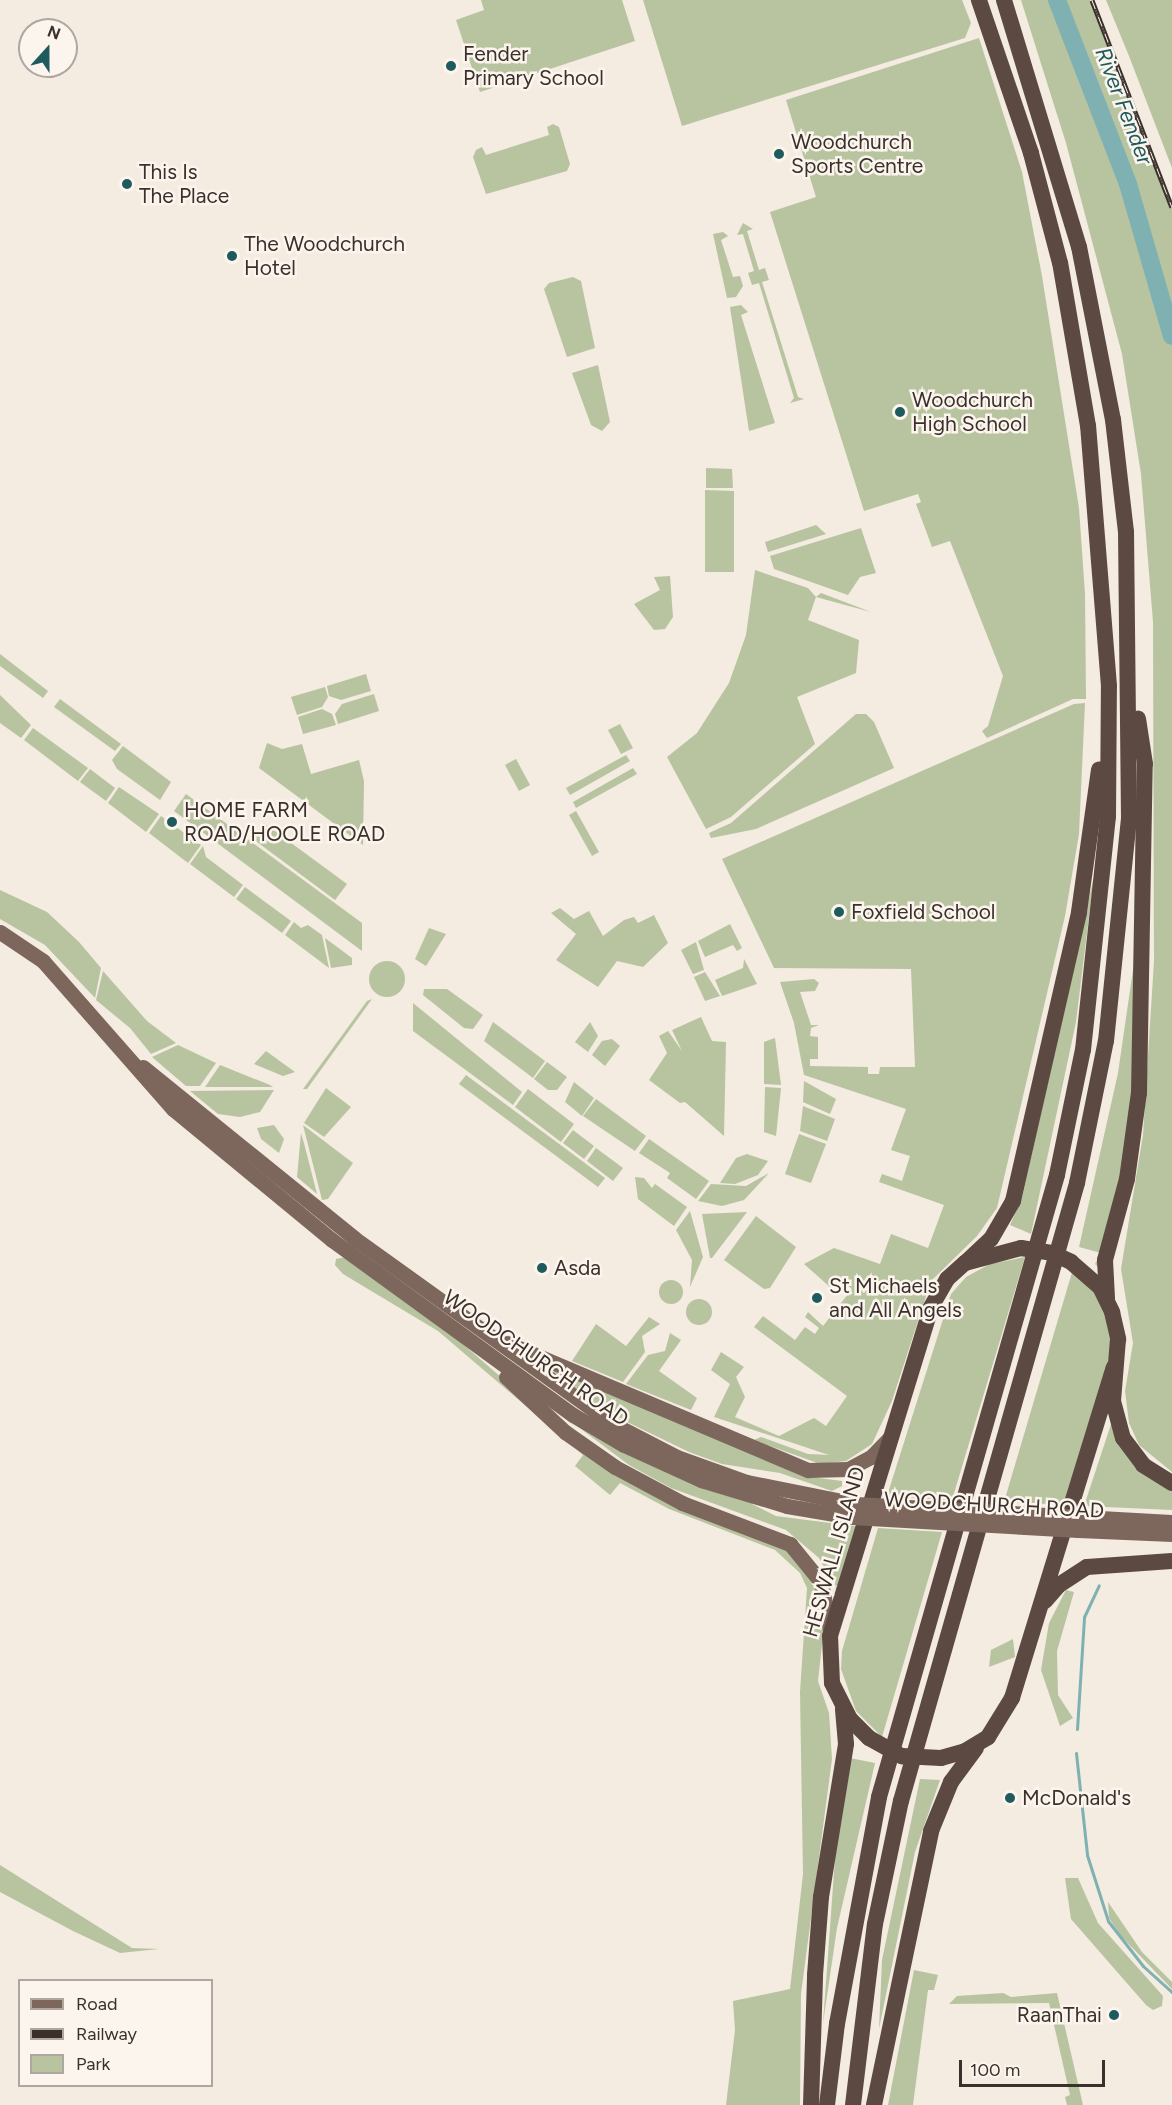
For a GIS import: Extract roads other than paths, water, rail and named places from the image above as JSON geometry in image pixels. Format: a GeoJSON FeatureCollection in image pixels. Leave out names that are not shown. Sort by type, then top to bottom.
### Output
{"type":"FeatureCollection","features":[{"type":"Feature","properties":{"kind":"highway"},"geometry":{"type":"LineString","coordinates":[[827,2105],[840,2001],[879,1797],[1057,1174],[1083,1050],[1108,817],[1109,686],[1097,496],[1075,344],[1060,264],[998,48],[981,3]]}},
{"type":"Feature","properties":{"kind":"highway"},"geometry":{"type":"LineString","coordinates":[[853,2105],[875,1924],[901,1801],[1060,1245],[1106,1041],[1130,818],[1130,668],[1126,532],[1113,420],[1078,247],[1017,35],[1006,6]]}},
{"type":"Feature","properties":{"kind":"highway"},"geometry":{"type":"LineString","coordinates":[[1130,668],[1144,764],[1144,971],[1139,1093],[1127,1179],[1105,1260],[1107,1298],[1118,1339],[1113,1401],[1122,1438],[1143,1465],[1172,1483]]}},
{"type":"Feature","properties":{"kind":"highway","name":"HESWALL ISLAND"},"geometry":{"type":"LineString","coordinates":[[1109,686],[1079,912],[1013,1201],[997,1231],[947,1279],[930,1307],[830,1636],[832,1683],[842,1707],[869,1738],[902,1756],[941,1758],[981,1742],[994,1730],[1012,1698],[1114,1367]]}},
{"type":"Feature","properties":{"kind":"highway"},"geometry":{"type":"LineString","coordinates":[[964,1263],[1021,1248],[1052,1253],[1071,1262],[1107,1298]]}},
{"type":"Feature","properties":{"kind":"highway"},"geometry":{"type":"LineString","coordinates":[[1039,1611],[1059,1585],[1087,1567],[1172,1562]]}},
{"type":"Feature","properties":{"kind":"highway"},"geometry":{"type":"LineString","coordinates":[[811,2105],[815,1975],[821,1897],[846,1744],[842,1707]]}},
{"type":"Feature","properties":{"kind":"highway"},"geometry":{"type":"LineString","coordinates":[[874,2105],[931,1831],[951,1782],[981,1742]]}},
{"type":"Feature","properties":{"kind":"main road","name":"WOODCHURCH ROAD"},"geometry":{"type":"LineString","coordinates":[[0,932],[44,961],[174,1109],[311,1223],[573,1415],[657,1462],[758,1499],[854,1511],[1080,1524],[1172,1534]]}},
{"type":"Feature","properties":{"kind":"main road","name":"WOODCHURCH ROAD"},"geometry":{"type":"LineString","coordinates":[[133,1060],[333,1221],[581,1405],[677,1457],[778,1490],[854,1511]]}},
{"type":"Feature","properties":{"kind":"main road"},"geometry":{"type":"LineString","coordinates":[[333,1221],[334,1231],[415,1299]]}},
{"type":"Feature","properties":{"kind":"main road"},"geometry":{"type":"LineString","coordinates":[[478,1329],[808,1470],[848,1469],[871,1457],[891,1436]]}},
{"type":"Feature","properties":{"kind":"main road"},"geometry":{"type":"LineString","coordinates":[[460,1332],[565,1432],[615,1467],[682,1503],[779,1538],[799,1552],[825,1594],[830,1636]]}},
{"type":"Feature","properties":{"kind":"main road","name":"WOODCHURCH ROAD"},"geometry":{"type":"LineString","coordinates":[[1080,1524],[1172,1522]]}},
{"type":"Feature","properties":{"kind":"waterway","name":"River Fender"},"geometry":{"type":"LineString","coordinates":[[1057,0],[1128,184],[1172,336]]}},
{"type":"Feature","properties":{"kind":"waterway"},"geometry":{"type":"LineString","coordinates":[[1077,1729],[1084,1617],[1099,1585]]}},
{"type":"Feature","properties":{"kind":"waterway"},"geometry":{"type":"LineString","coordinates":[[1076,1753],[1087,1855],[1108,1921],[1143,1966],[1172,1992]]}},
{"type":"Feature","properties":{"kind":"railway"},"geometry":{"type":"LineString","coordinates":[[1092,0],[1172,207]]}},
{"type":"Feature","properties":{"kind":"place","name":"Fender Primary School"},"geometry":{"type":"Point","coordinates":[451,66]}},
{"type":"Feature","properties":{"kind":"place","name":"Woodchurch Sports Centre"},"geometry":{"type":"Point","coordinates":[779,154]}},
{"type":"Feature","properties":{"kind":"place","name":"This Is The Place"},"geometry":{"type":"Point","coordinates":[127,184]}},
{"type":"Feature","properties":{"kind":"place","name":"The Woodchurch Hotel"},"geometry":{"type":"Point","coordinates":[232,256]}},
{"type":"Feature","properties":{"kind":"place","name":"Woodchurch High School"},"geometry":{"type":"Point","coordinates":[900,412]}},
{"type":"Feature","properties":{"kind":"place","name":"HOME FARM ROAD/HOOLE ROAD"},"geometry":{"type":"Point","coordinates":[172,822]}},
{"type":"Feature","properties":{"kind":"place","name":"Foxfield School"},"geometry":{"type":"Point","coordinates":[839,912]}},
{"type":"Feature","properties":{"kind":"place","name":"Asda"},"geometry":{"type":"Point","coordinates":[542,1268]}},
{"type":"Feature","properties":{"kind":"place","name":"St Michaels and All Angels"},"geometry":{"type":"Point","coordinates":[817,1298]}},
{"type":"Feature","properties":{"kind":"place","name":"McDonald's"},"geometry":{"type":"Point","coordinates":[1010,1798]}},
{"type":"Feature","properties":{"kind":"place","name":"RaanThai"},"geometry":{"type":"Point","coordinates":[1114,2015]}}]}
